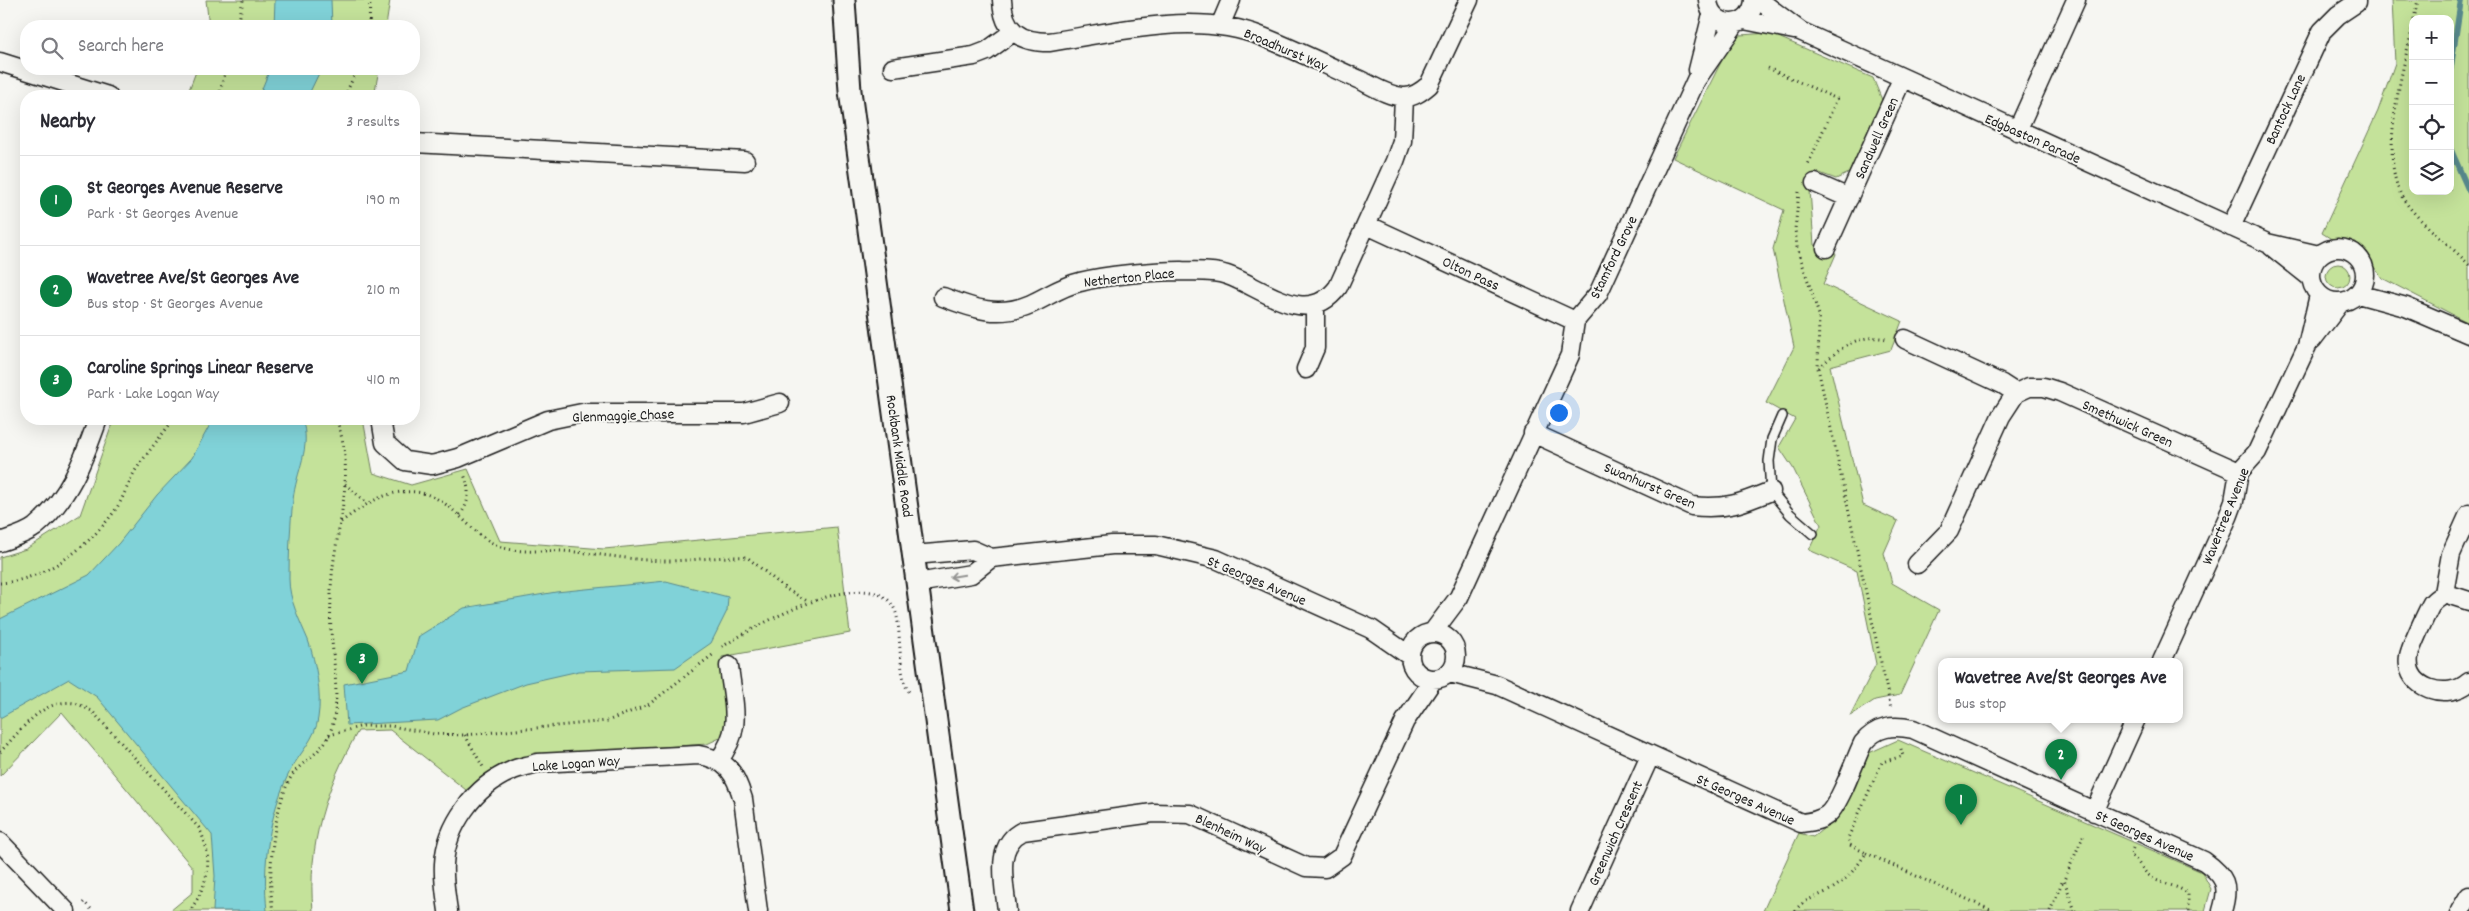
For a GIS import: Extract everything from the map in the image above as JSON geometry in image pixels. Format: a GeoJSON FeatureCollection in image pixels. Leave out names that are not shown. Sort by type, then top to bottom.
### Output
{"type":"FeatureCollection","features":[{"type":"Feature","properties":{"kind":"street","name":"Rockbank Middle Road"},"geometry":{"type":"LineString","coordinates":[[844,0],[850,91],[962,911]]}},
{"type":"Feature","properties":{"kind":"street"},"geometry":{"type":"LineString","coordinates":[[893,68],[974,56],[987,51],[1013,32],[1006,20],[1002,0]]}},
{"type":"Feature","properties":{"kind":"street"},"geometry":{"type":"LineString","coordinates":[[1220,26],[1231,0]]}},
{"type":"Feature","properties":{"kind":"street"},"geometry":{"type":"LineString","coordinates":[[1306,369],[1315,348],[1315,306],[1329,299],[1338,288],[1367,225],[1402,141],[1404,98],[1420,92],[1429,85],[1469,0]]}},
{"type":"Feature","properties":{"kind":"street","name":"Stamford Grove"},"geometry":{"type":"LineString","coordinates":[[1575,321],[1598,294],[1696,80],[1752,9],[1754,0]]}},
{"type":"Feature","properties":{"kind":"street","name":"Edgbaston Parade"},"geometry":{"type":"LineString","coordinates":[[1759,0],[1800,31],[1902,79],[2267,243],[2319,255]]}},
{"type":"Feature","properties":{"kind":"street"},"geometry":{"type":"LineString","coordinates":[[2017,130],[2076,0]]}},
{"type":"Feature","properties":{"kind":"street","name":"Bantock Lane"},"geometry":{"type":"LineString","coordinates":[[2231,227],[2322,31],[2356,1]]}},
{"type":"Feature","properties":{"kind":"street","name":"Stamford Grove"},"geometry":{"type":"LineString","coordinates":[[1696,80],[1710,7]]}},
{"type":"Feature","properties":{"kind":"street","name":"Edgbaston Parade"},"geometry":{"type":"LineString","coordinates":[[1710,7],[1722,22],[1740,22],[1800,31]]}},
{"type":"Feature","properties":{"kind":"street","name":"Broadhurst Way"},"geometry":{"type":"LineString","coordinates":[[1013,32],[1021,38],[1033,42],[1049,42],[1159,26],[1191,24],[1240,29],[1262,36],[1404,98]]}},
{"type":"Feature","properties":{"kind":"street"},"geometry":{"type":"LineString","coordinates":[[0,62],[20,68]]}},
{"type":"Feature","properties":{"kind":"street"},"geometry":{"type":"LineString","coordinates":[[41,75],[89,90]]}},
{"type":"Feature","properties":{"kind":"street","name":"Sandwell Green"},"geometry":{"type":"LineString","coordinates":[[1826,248],[1902,79]]}},
{"type":"Feature","properties":{"kind":"street"},"geometry":{"type":"LineString","coordinates":[[420,143],[745,161]]}},
{"type":"Feature","properties":{"kind":"street","name":"Sandwell Green"},"geometry":{"type":"LineString","coordinates":[[1807,179],[1849,198]]}},
{"type":"Feature","properties":{"kind":"street","name":"Olton Pass"},"geometry":{"type":"LineString","coordinates":[[1367,225],[1575,321]]}},
{"type":"Feature","properties":{"kind":"street","name":"Edgbaston Parade"},"geometry":{"type":"LineString","coordinates":[[2267,243],[2310,277]]}},
{"type":"Feature","properties":{"kind":"street"},"geometry":{"type":"LineString","coordinates":[[2358,294],[2365,277],[2361,261],[2350,250],[2334,248],[2319,255],[2314,262],[2310,277],[2319,295],[2333,302],[2341,302],[2358,294],[2406,307],[2469,334]]}},
{"type":"Feature","properties":{"kind":"street","name":"Netherton Place"},"geometry":{"type":"LineString","coordinates":[[943,297],[980,311],[999,311],[1030,304],[1081,282],[1163,271],[1203,272],[1226,275],[1292,305],[1306,308],[1315,306]]}},
{"type":"Feature","properties":{"kind":"street"},"geometry":{"type":"LineString","coordinates":[[2365,277],[2406,307]]}},
{"type":"Feature","properties":{"kind":"street","name":"Wavertree Avenue"},"geometry":{"type":"LineString","coordinates":[[2163,658],[2228,517],[2234,501],[2239,472],[2261,443],[2307,346],[2319,295]]}},
{"type":"Feature","properties":{"kind":"street","name":"Wavertree Avenue"},"geometry":{"type":"LineString","coordinates":[[2307,346],[2341,302]]}},
{"type":"Feature","properties":{"kind":"street"},"geometry":{"type":"LineString","coordinates":[[1459,597],[1452,657],[1433,680],[1416,672],[1410,656],[1459,597],[1570,355],[1575,321]]}},
{"type":"Feature","properties":{"kind":"street"},"geometry":{"type":"LineString","coordinates":[[1904,339],[2002,384],[2016,393],[2001,416],[1949,531],[1932,552],[1917,564]]}},
{"type":"Feature","properties":{"kind":"street","name":"Smethwick Green"},"geometry":{"type":"LineString","coordinates":[[2016,393],[2029,387],[2048,388],[2239,472]]}},
{"type":"Feature","properties":{"kind":"street","name":"Glenmaggie Chase"},"geometry":{"type":"LineString","coordinates":[[382,425],[385,443],[405,461],[432,465],[458,458],[548,420],[582,413],[744,414],[780,403]]}},
{"type":"Feature","properties":{"kind":"street"},"geometry":{"type":"LineString","coordinates":[[0,542],[34,528],[70,487],[84,460],[96,425]]}},
{"type":"Feature","properties":{"kind":"street","name":"Swanhurst Green"},"geometry":{"type":"LineString","coordinates":[[1533,433],[1692,506],[1715,509],[1734,506],[1771,491]]}},
{"type":"Feature","properties":{"kind":"street"},"geometry":{"type":"LineString","coordinates":[[2469,514],[2451,554],[2444,593],[2433,602],[2409,656],[2410,668],[2418,681],[2429,689],[2440,693],[2453,692],[2469,682]]}},
{"type":"Feature","properties":{"kind":"street","name":"St Georges Avenue"},"geometry":{"type":"LineString","coordinates":[[914,555],[973,550],[990,558],[1112,545],[1156,545],[1216,559],[1370,629],[1410,656]]}},
{"type":"Feature","properties":{"kind":"street"},"geometry":{"type":"LineString","coordinates":[[918,582],[971,574],[990,558]]}},
{"type":"Feature","properties":{"kind":"street"},"geometry":{"type":"LineString","coordinates":[[2444,593],[2469,601]]}},
{"type":"Feature","properties":{"kind":"street","name":"St Georges Avenue"},"geometry":{"type":"LineString","coordinates":[[1370,629],[1425,636]]}},
{"type":"Feature","properties":{"kind":"street"},"geometry":{"type":"LineString","coordinates":[[1425,636],[1446,636],[1452,657]]}},
{"type":"Feature","properties":{"kind":"street","name":"St Georges Avenue"},"geometry":{"type":"LineString","coordinates":[[1452,657],[1497,686],[1788,819],[1801,823],[1813,822],[1827,815],[1835,805],[1863,743],[1879,730],[1895,726],[1913,729],[2204,861],[2218,871],[2225,882],[2227,896],[2222,911]]}},
{"type":"Feature","properties":{"kind":"street"},"geometry":{"type":"LineString","coordinates":[[729,666],[736,723],[732,740],[718,761],[732,771],[743,799],[758,911]]}},
{"type":"Feature","properties":{"kind":"street","name":"Blenheim Way"},"geometry":{"type":"LineString","coordinates":[[1405,721],[1416,672]]}},
{"type":"Feature","properties":{"kind":"street","name":"Blenheim Way"},"geometry":{"type":"LineString","coordinates":[[1007,911],[1002,858],[1011,840],[1017,834],[1153,813],[1190,814],[1294,863],[1306,867],[1325,868],[1342,856],[1405,721],[1433,680]]}},
{"type":"Feature","properties":{"kind":"street"},"geometry":{"type":"LineString","coordinates":[[2094,812],[2134,723]]}},
{"type":"Feature","properties":{"kind":"street","name":"Lake Logan Way"},"geometry":{"type":"LineString","coordinates":[[448,911],[444,865],[455,824],[472,799],[492,782],[512,770],[537,763],[699,755],[718,761]]}},
{"type":"Feature","properties":{"kind":"street","name":"Greenwich Crescent"},"geometry":{"type":"LineString","coordinates":[[1580,911],[1650,756]]}},
{"type":"Feature","properties":{"kind":"street"},"geometry":{"type":"LineString","coordinates":[[0,842],[66,911]]}},
{"type":"Feature","properties":{"kind":"street"},"geometry":{"type":"LineString","coordinates":[[2460,911],[2469,896]]}},
{"type":"Feature","properties":{"kind":"lane"},"geometry":{"type":"LineString","coordinates":[[1782,416],[1772,439],[1769,461],[1771,491],[1790,514],[1813,534]]}},
{"type":"Feature","properties":{"kind":"path"},"geometry":{"type":"LineString","coordinates":[[239,20],[243,0]]}},
{"type":"Feature","properties":{"kind":"path"},"geometry":{"type":"LineString","coordinates":[[370,0],[370,20]]}},
{"type":"Feature","properties":{"kind":"path"},"geometry":{"type":"LineString","coordinates":[[2415,15],[2418,0]]}},
{"type":"Feature","properties":{"kind":"path"},"geometry":{"type":"LineString","coordinates":[[2409,42],[2401,75],[2394,119],[2394,178],[2404,200],[2469,265]]}},
{"type":"Feature","properties":{"kind":"path"},"geometry":{"type":"LineString","coordinates":[[1768,68],[1838,99],[1807,179],[1795,228],[1797,247],[1819,315],[1818,368],[1888,700],[1903,756],[1882,762],[1848,838],[1850,845],[1993,911]]}},
{"type":"Feature","properties":{"kind":"path"},"geometry":{"type":"LineString","coordinates":[[221,90],[224,75]]}},
{"type":"Feature","properties":{"kind":"path"},"geometry":{"type":"LineString","coordinates":[[348,90],[354,75]]}},
{"type":"Feature","properties":{"kind":"path"},"geometry":{"type":"LineString","coordinates":[[1818,368],[1844,345],[1858,338],[1875,336],[1897,341],[1904,339]]}},
{"type":"Feature","properties":{"kind":"path"},"geometry":{"type":"LineString","coordinates":[[0,583],[19,580],[54,567],[70,557],[116,509],[134,473],[170,425]]}},
{"type":"Feature","properties":{"kind":"path"},"geometry":{"type":"LineString","coordinates":[[273,911],[270,858],[278,816],[291,778],[301,766],[316,754],[329,735],[332,720],[335,693],[335,665],[331,630],[331,589],[345,484],[345,459],[339,425]]}},
{"type":"Feature","properties":{"kind":"path"},"geometry":{"type":"LineString","coordinates":[[460,515],[468,504],[469,493],[461,466]]}},
{"type":"Feature","properties":{"kind":"path"},"geometry":{"type":"LineString","coordinates":[[345,484],[367,503]]}},
{"type":"Feature","properties":{"kind":"path"},"geometry":{"type":"LineString","coordinates":[[341,522],[367,503],[398,492],[418,492],[439,499],[497,546],[509,550],[563,551],[606,557],[671,560],[747,557],[786,588],[809,603]]}},
{"type":"Feature","properties":{"kind":"path"},"geometry":{"type":"LineString","coordinates":[[329,735],[363,726],[391,726],[434,734],[465,735],[607,721],[648,705],[692,669],[747,631],[834,593],[865,591],[882,594],[891,603],[897,615],[907,691],[912,695],[919,696],[933,693]]}},
{"type":"Feature","properties":{"kind":"path"},"geometry":{"type":"LineString","coordinates":[[0,752],[39,712],[53,704],[75,703],[92,711],[199,828],[207,846],[208,869],[199,896],[190,911]]}},
{"type":"Feature","properties":{"kind":"path"},"geometry":{"type":"LineString","coordinates":[[465,735],[492,782]]}},
{"type":"Feature","properties":{"kind":"path"},"geometry":{"type":"LineString","coordinates":[[2139,832],[2130,855],[2152,878],[2179,888],[2188,894],[2188,911]]}},
{"type":"Feature","properties":{"kind":"path"},"geometry":{"type":"LineString","coordinates":[[2050,911],[2084,834]]}},
{"type":"Feature","properties":{"kind":"path"},"geometry":{"type":"LineString","coordinates":[[1795,911],[1800,904],[1827,892],[1842,882],[1857,867],[1866,853]]}},
{"type":"Feature","properties":{"kind":"path"},"geometry":{"type":"LineString","coordinates":[[2064,880],[2075,911]]}},
{"type":"Feature","properties":{"kind":"green space"},"geometry":{"type":"Polygon","coordinates":[[[206,0],[390,0],[387,20],[208,20],[206,0]]]}},
{"type":"Feature","properties":{"kind":"green space"},"geometry":{"type":"Polygon","coordinates":[[[2392,0],[2469,0],[2469,323],[2382,278],[2356,242],[2333,240],[2322,233],[2378,111],[2395,63],[2392,0]]]}},
{"type":"Feature","properties":{"kind":"green space"},"geometry":{"type":"Polygon","coordinates":[[[1769,33],[1873,78],[1882,100],[1849,173],[1836,179],[1817,172],[1810,190],[1814,245],[1836,254],[1823,284],[1902,321],[1891,350],[1830,366],[1863,505],[1898,521],[1884,553],[1892,583],[1939,610],[1900,695],[1875,700],[1850,716],[1876,664],[1857,571],[1809,550],[1821,525],[1793,468],[1779,447],[1795,419],[1766,403],[1794,347],[1773,249],[1784,210],[1673,158],[1726,52],[1740,35],[1769,33]]]}},
{"type":"Feature","properties":{"kind":"green space"},"geometry":{"type":"Polygon","coordinates":[[[195,75],[378,75],[375,90],[189,90],[195,75]]]}},
{"type":"Feature","properties":{"kind":"green space"},"geometry":{"type":"Polygon","coordinates":[[[2338,264],[2347,267],[2350,276],[2347,285],[2338,288],[2329,285],[2326,276],[2329,267],[2338,264]]]}},
{"type":"Feature","properties":{"kind":"green space"},"geometry":{"type":"Polygon","coordinates":[[[112,425],[364,425],[373,473],[411,485],[468,469],[500,541],[604,549],[837,527],[850,633],[722,657],[728,726],[722,737],[707,744],[531,756],[501,765],[466,790],[390,730],[358,731],[337,773],[321,817],[313,863],[313,911],[170,911],[193,892],[193,868],[62,712],[0,776],[0,557],[26,549],[80,515],[112,425]]]}},
{"type":"Feature","properties":{"kind":"green space"},"geometry":{"type":"Polygon","coordinates":[[[1898,740],[2202,872],[2211,889],[2205,911],[1763,911],[1799,833],[1813,837],[1838,817],[1869,753],[1898,740]]]}},
{"type":"Feature","properties":{"kind":"water"},"geometry":{"type":"Polygon","coordinates":[[[275,0],[331,0],[332,20],[274,20],[275,0]]]}},
{"type":"Feature","properties":{"kind":"water"},"geometry":{"type":"Polygon","coordinates":[[[268,75],[318,75],[311,90],[261,90],[268,75]]]}},
{"type":"Feature","properties":{"kind":"water"},"geometry":{"type":"Polygon","coordinates":[[[210,425],[304,425],[305,430],[304,450],[292,510],[289,587],[298,618],[314,659],[319,689],[319,709],[317,725],[307,746],[290,771],[272,822],[267,858],[267,911],[213,911],[215,876],[212,835],[97,697],[69,679],[0,718],[0,619],[89,575],[119,543],[157,495],[192,458],[210,425]]]}},
{"type":"Feature","properties":{"kind":"water"},"geometry":{"type":"Polygon","coordinates":[[[666,581],[728,597],[727,611],[711,643],[675,668],[579,671],[526,683],[461,708],[438,720],[347,725],[344,684],[409,671],[419,636],[464,608],[556,592],[666,581]]]}},
{"type":"Feature","properties":{"kind":"waterway"},"geometry":{"type":"LineString","coordinates":[[2452,60],[2461,0]]}},
{"type":"Feature","properties":{"kind":"waterway"},"geometry":{"type":"LineString","coordinates":[[2451,150],[2469,191]]}},
{"type":"Feature","properties":{"kind":"place","name":"Caroline Springs Linear Reserve"},"geometry":{"type":"Point","coordinates":[362,684]}},
{"type":"Feature","properties":{"kind":"place","name":"Wavetree Ave/St Georges Ave"},"geometry":{"type":"Point","coordinates":[2061,780]}},
{"type":"Feature","properties":{"kind":"place","name":"St Georges Avenue Reserve"},"geometry":{"type":"Point","coordinates":[1961,825]}}]}
